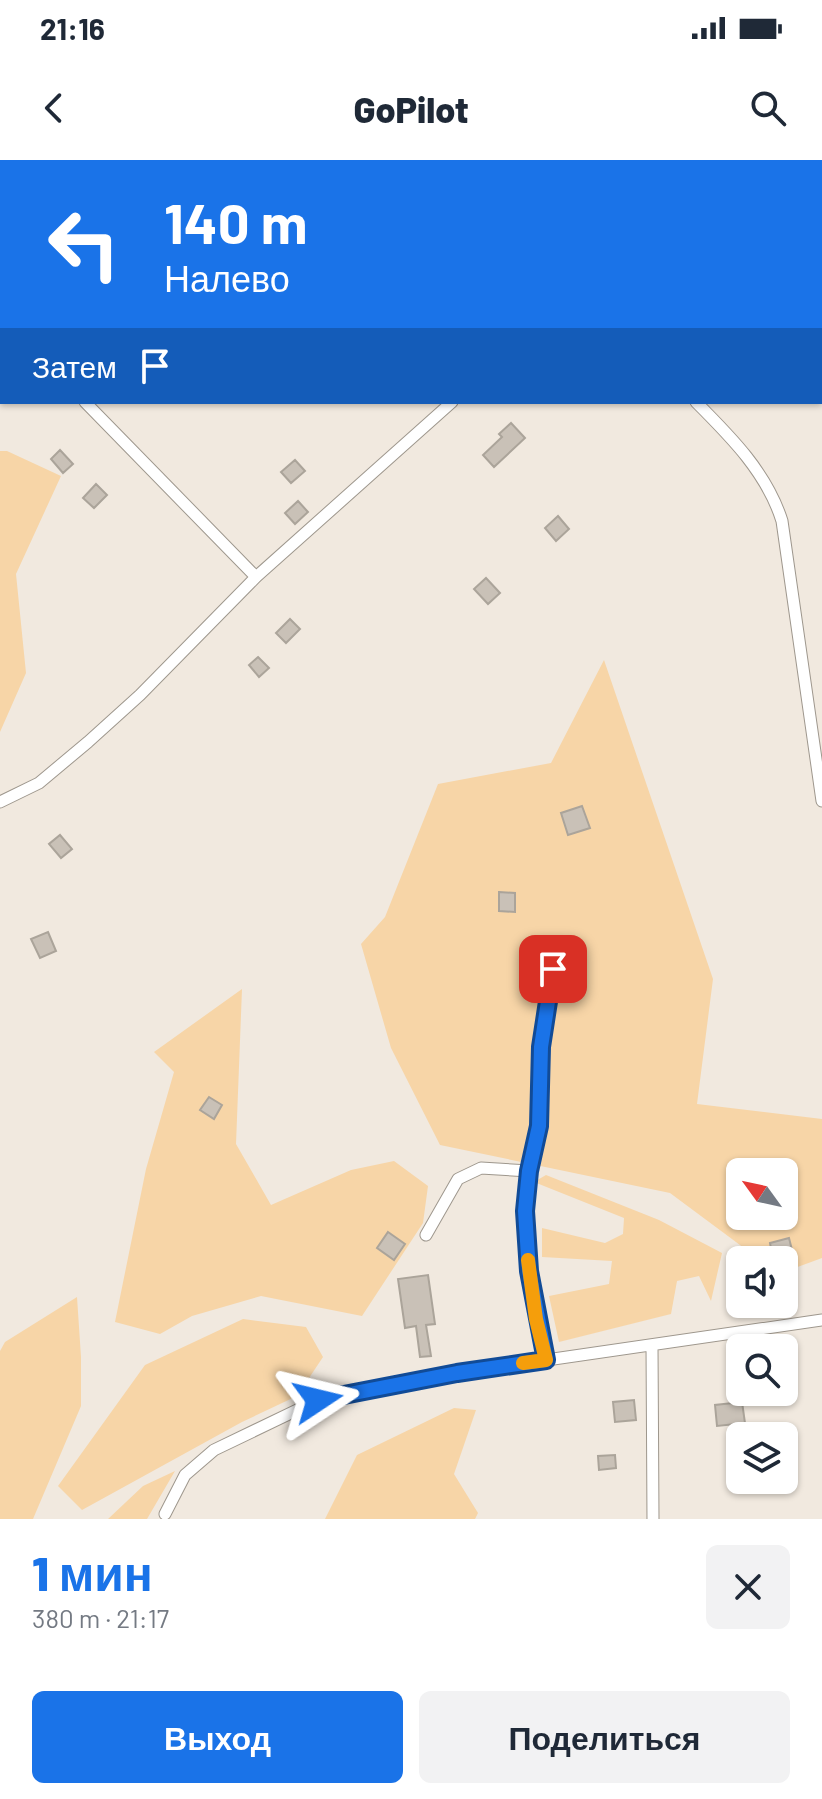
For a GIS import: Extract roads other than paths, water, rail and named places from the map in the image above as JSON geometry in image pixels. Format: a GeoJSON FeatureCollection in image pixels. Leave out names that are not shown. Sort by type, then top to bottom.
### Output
{"type":"FeatureCollection","features":[{"type":"Feature","properties":{"kind":"street"},"geometry":{"type":"LineString","coordinates":[[87,404],[256,577]]}},
{"type":"Feature","properties":{"kind":"street"},"geometry":{"type":"LineString","coordinates":[[0,802],[39,783],[88,742],[140,695],[256,577],[450,404]]}},
{"type":"Feature","properties":{"kind":"street"},"geometry":{"type":"LineString","coordinates":[[698,404],[739,445],[776,500],[822,801]]}},
{"type":"Feature","properties":{"kind":"street"},"geometry":{"type":"LineString","coordinates":[[546,1360],[529,1271],[525,1211],[529,1171],[539,1126],[541,1047],[553,969]]}},
{"type":"Feature","properties":{"kind":"street"},"geometry":{"type":"LineString","coordinates":[[426,1235],[458,1179],[481,1168],[529,1171]]}},
{"type":"Feature","properties":{"kind":"street"},"geometry":{"type":"LineString","coordinates":[[165,1514],[185,1475],[214,1450],[318,1400],[457,1373],[822,1320]]}},
{"type":"Feature","properties":{"kind":"street"},"geometry":{"type":"LineString","coordinates":[[652,1345],[653,1519]]}}]}
